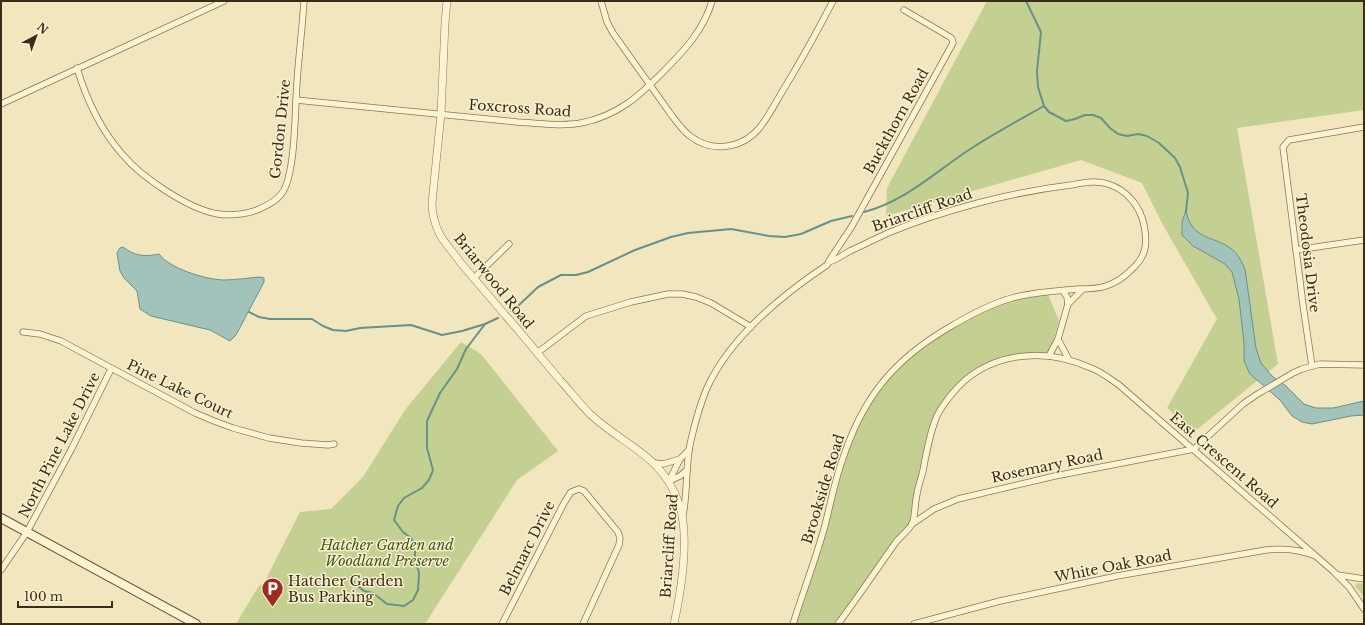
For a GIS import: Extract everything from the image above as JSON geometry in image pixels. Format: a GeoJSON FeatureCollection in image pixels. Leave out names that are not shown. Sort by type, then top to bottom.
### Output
{"type":"FeatureCollection","features":[{"type":"Feature","properties":{"kind":"main road"},"geometry":{"type":"LineString","coordinates":[[1,518],[196,624]]}},
{"type":"Feature","properties":{"kind":"street"},"geometry":{"type":"LineString","coordinates":[[1,104],[224,1]]}},
{"type":"Feature","properties":{"kind":"street","name":"Gordon Drive"},"geometry":{"type":"LineString","coordinates":[[77,68],[94,112],[115,146],[129,162],[151,180],[181,199],[207,211],[219,214],[252,212],[275,201],[283,193],[287,183],[294,135],[304,1]]}},
{"type":"Feature","properties":{"kind":"street","name":"Briarwood Road"},"geometry":{"type":"LineString","coordinates":[[447,1],[444,23],[441,114],[432,211],[434,221],[440,235],[474,278],[589,413],[615,435],[655,463],[669,481],[674,491],[682,516]]}},
{"type":"Feature","properties":{"kind":"street"},"geometry":{"type":"LineString","coordinates":[[601,1],[607,22],[613,33],[649,86],[679,125],[694,139],[705,144],[719,147],[743,141],[756,132],[796,69],[833,1]]}},
{"type":"Feature","properties":{"kind":"street","name":"Foxcross Road"},"geometry":{"type":"LineString","coordinates":[[296,100],[517,122],[573,124],[592,120],[620,108],[649,86],[681,54],[699,31],[708,14],[712,1]]}},
{"type":"Feature","properties":{"kind":"street","name":"Buckthorn Road"},"geometry":{"type":"LineString","coordinates":[[829,262],[852,226],[953,43],[950,37],[904,10]]}},
{"type":"Feature","properties":{"kind":"street","name":"Theodosia Drive"},"geometry":{"type":"LineString","coordinates":[[1312,366],[1283,149],[1284,144],[1289,140],[1364,127]]}},
{"type":"Feature","properties":{"kind":"street","name":"Briarcliff Road"},"geometry":{"type":"LineString","coordinates":[[674,624],[683,560],[684,534],[682,516],[685,503],[690,441],[707,388],[730,351],[751,327],[797,287],[829,262],[888,233],[945,213],[1028,192],[1060,186],[1101,182],[1117,188],[1130,197],[1135,203],[1142,216],[1146,247],[1140,262],[1122,278],[1104,287],[1084,289]]}},
{"type":"Feature","properties":{"kind":"street"},"geometry":{"type":"LineString","coordinates":[[1296,250],[1364,240]]}},
{"type":"Feature","properties":{"kind":"street"},"geometry":{"type":"LineString","coordinates":[[474,278],[510,244]]}},
{"type":"Feature","properties":{"kind":"street"},"geometry":{"type":"LineString","coordinates":[[1068,304],[1084,289]]}},
{"type":"Feature","properties":{"kind":"street","name":"Brookside Road"},"geometry":{"type":"LineString","coordinates":[[793,624],[824,530],[843,456],[863,410],[877,388],[898,364],[927,341],[976,312],[1012,298],[1029,294],[1084,289]]}},
{"type":"Feature","properties":{"kind":"street"},"geometry":{"type":"LineString","coordinates":[[1049,356],[1058,339],[1068,304],[1064,290]]}},
{"type":"Feature","properties":{"kind":"street"},"geometry":{"type":"LineString","coordinates":[[537,352],[586,316],[631,302],[668,294],[682,294],[696,297],[751,327]]}},
{"type":"Feature","properties":{"kind":"street","name":"Pine Lake Court"},"geometry":{"type":"LineString","coordinates":[[23,332],[40,334],[61,341],[195,413],[234,428],[285,441],[328,445],[334,444]]}},
{"type":"Feature","properties":{"kind":"street"},"geometry":{"type":"LineString","coordinates":[[1058,339],[1069,360]]}},
{"type":"Feature","properties":{"kind":"street","name":"East Crescent Road"},"geometry":{"type":"LineString","coordinates":[[912,524],[917,494],[935,421],[941,409],[955,390],[970,376],[997,361],[1027,356],[1049,356],[1069,360],[1092,368],[1106,376],[1194,449],[1338,575],[1350,587],[1364,609]]}},
{"type":"Feature","properties":{"kind":"street"},"geometry":{"type":"LineString","coordinates":[[1194,449],[1243,404],[1282,378],[1302,369],[1329,363],[1364,364]]}},
{"type":"Feature","properties":{"kind":"street","name":"North Pine Lake Drive"},"geometry":{"type":"LineString","coordinates":[[1,570],[27,532],[75,442],[111,369]]}},
{"type":"Feature","properties":{"kind":"street","name":"Rosemary Road"},"geometry":{"type":"LineString","coordinates":[[838,624],[897,541],[912,524],[934,509],[958,499],[1062,475],[1194,449]]}},
{"type":"Feature","properties":{"kind":"street","name":"Briarcliff Road"},"geometry":{"type":"LineString","coordinates":[[669,481],[680,459],[689,450]]}},
{"type":"Feature","properties":{"kind":"street"},"geometry":{"type":"LineString","coordinates":[[655,463],[663,464],[680,459]]}},
{"type":"Feature","properties":{"kind":"street","name":"Briarcliff Road"},"geometry":{"type":"LineString","coordinates":[[669,481],[680,476],[687,470]]}},
{"type":"Feature","properties":{"kind":"street","name":"Belmarc Drive"},"geometry":{"type":"LineString","coordinates":[[502,624],[564,503],[571,492],[579,489],[584,491],[618,532],[620,538],[619,545],[583,624]]}},
{"type":"Feature","properties":{"kind":"street","name":"White Oak Road"},"geometry":{"type":"LineString","coordinates":[[914,624],[1000,601],[1109,578],[1266,550],[1279,548],[1292,549],[1318,557]]}},
{"type":"Feature","properties":{"kind":"street"},"geometry":{"type":"LineString","coordinates":[[1338,575],[1364,580]]}},
{"type":"Feature","properties":{"kind":"green space"},"geometry":{"type":"Polygon","coordinates":[[[987,1],[1364,1],[1364,110],[1237,128],[1278,364],[1194,432],[1167,408],[1217,319],[1163,225],[1142,183],[1081,160],[886,216],[887,188],[987,1]]]}},
{"type":"Feature","properties":{"kind":"green space"},"geometry":{"type":"Polygon","coordinates":[[[1047,292],[1059,321],[1049,356],[997,361],[962,383],[941,409],[912,524],[839,624],[794,624],[841,462],[863,410],[898,364],[943,331],[994,305],[1047,292]]]}},
{"type":"Feature","properties":{"kind":"green space","name":"Hatcher Garden and Woodland Preserve"},"geometry":{"type":"Polygon","coordinates":[[[461,342],[481,354],[558,451],[517,480],[425,624],[236,624],[258,587],[265,581],[300,512],[331,509],[363,477],[405,410],[461,342]]]}},
{"type":"Feature","properties":{"kind":"green space"},"geometry":{"type":"Polygon","coordinates":[[[1357,583],[1364,584],[1364,597],[1355,586],[1357,583]]]}},
{"type":"Feature","properties":{"kind":"water"},"geometry":{"type":"Polygon","coordinates":[[[1186,210],[1193,228],[1206,237],[1229,247],[1236,253],[1241,261],[1245,269],[1256,348],[1261,363],[1272,376],[1286,386],[1304,404],[1316,408],[1333,408],[1364,401],[1364,415],[1351,416],[1312,424],[1302,422],[1292,416],[1280,400],[1250,374],[1244,361],[1244,343],[1239,299],[1232,272],[1225,264],[1193,246],[1182,235],[1182,222],[1186,210]]]}},
{"type":"Feature","properties":{"kind":"water"},"geometry":{"type":"Polygon","coordinates":[[[123,247],[140,255],[159,254],[179,269],[207,278],[223,280],[260,277],[264,278],[264,282],[236,335],[230,341],[210,330],[151,316],[140,309],[137,291],[124,278],[120,271],[117,253],[120,248],[123,247]]]}},
{"type":"Feature","properties":{"kind":"waterway"},"geometry":{"type":"LineString","coordinates":[[1026,1],[1041,32],[1037,71],[1038,87],[1044,106],[1049,112],[1066,121],[1085,115],[1093,115],[1101,118],[1118,134],[1127,136],[1138,134],[1147,136],[1159,143],[1175,158],[1180,167],[1188,193],[1186,211]]}},
{"type":"Feature","properties":{"kind":"waterway"},"geometry":{"type":"LineString","coordinates":[[864,212],[880,207],[922,184],[975,146],[1044,106]]}},
{"type":"Feature","properties":{"kind":"waterway"},"geometry":{"type":"LineString","coordinates":[[511,311],[538,287],[561,275],[576,275],[588,272],[635,250],[671,237],[688,233],[731,229],[769,236],[785,237],[801,234],[831,221],[852,216]]}},
{"type":"Feature","properties":{"kind":"waterway"},"geometry":{"type":"LineString","coordinates":[[249,312],[259,317],[270,319],[312,319],[333,330],[346,331],[360,328],[411,325],[442,335],[462,331],[485,324],[498,318]]}},
{"type":"Feature","properties":{"kind":"waterway"},"geometry":{"type":"LineString","coordinates":[[351,576],[354,583],[364,591],[373,593],[387,604],[404,606],[413,600],[418,590],[419,573],[415,559],[415,545],[411,538],[403,532],[394,520],[398,506],[404,498],[422,488],[429,480],[433,470],[427,448],[427,421],[440,393],[457,369],[466,349],[485,324]]}},
{"type":"Feature","properties":{"kind":"place","name":"Hatcher Garden Bus Parking"},"geometry":{"type":"Point","coordinates":[272,608]}}]}
